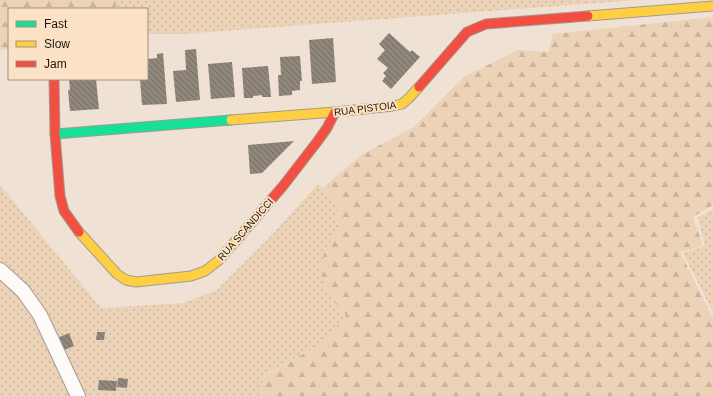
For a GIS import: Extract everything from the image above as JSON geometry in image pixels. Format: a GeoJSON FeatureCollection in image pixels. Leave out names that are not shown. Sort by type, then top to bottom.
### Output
{"type":"FeatureCollection","features":[{"type":"Feature","properties":{"kind":"street","name":"RUA PISTOIA"},"geometry":{"type":"LineString","coordinates":[[55,134],[336,112],[393,106],[402,104],[409,98],[467,32],[486,24],[713,6]]}},
{"type":"Feature","properties":{"kind":"street","name":"RUA SCANDICCI"},"geometry":{"type":"LineString","coordinates":[[54,80],[55,134],[60,196],[64,210],[80,234],[117,274],[126,280],[136,282],[191,276],[205,271],[218,261],[282,186],[327,128],[336,112]]}},
{"type":"Feature","properties":{"kind":"street"},"geometry":{"type":"LineString","coordinates":[[0,270],[22,291],[40,315],[78,396]]}},
{"type":"Feature","properties":{"kind":"green space"},"geometry":{"type":"Polygon","coordinates":[[[0,0],[117,0],[114,8],[8,8],[8,49],[0,50],[0,0]]]}},
{"type":"Feature","properties":{"kind":"green space"},"geometry":{"type":"Polygon","coordinates":[[[117,0],[638,0],[184,34],[148,34],[148,8],[114,8],[117,0]]]}},
{"type":"Feature","properties":{"kind":"green space"},"geometry":{"type":"Polygon","coordinates":[[[713,17],[713,205],[693,217],[703,246],[680,252],[713,318],[713,396],[260,396],[264,376],[323,343],[346,315],[335,303],[325,288],[321,272],[324,253],[334,236],[339,205],[323,188],[361,155],[414,127],[464,77],[518,50],[549,52],[553,34],[713,17]]]}},
{"type":"Feature","properties":{"kind":"green space"},"geometry":{"type":"Polygon","coordinates":[[[318,184],[339,205],[334,236],[324,253],[325,288],[335,303],[346,315],[323,343],[264,375],[260,396],[0,396],[0,185],[101,308],[184,303],[217,290],[270,237],[318,184]]]}},
{"type":"Feature","properties":{"kind":"green space"},"geometry":{"type":"Polygon","coordinates":[[[713,209],[713,312],[683,253],[705,246],[698,217],[713,209]]]}},
{"type":"Feature","properties":{"kind":"building"},"geometry":{"type":"Polygon","coordinates":[[[389,33],[410,52],[412,50],[420,57],[391,89],[382,81],[386,76],[383,73],[388,68],[377,59],[385,50],[379,44],[389,33]]]}},
{"type":"Feature","properties":{"kind":"building"},"geometry":{"type":"Polygon","coordinates":[[[333,38],[336,82],[312,84],[309,40],[333,38]]]}},
{"type":"Feature","properties":{"kind":"building"},"geometry":{"type":"Polygon","coordinates":[[[196,49],[200,100],[176,102],[173,71],[186,70],[185,50],[196,49]]]}},
{"type":"Feature","properties":{"kind":"building"},"geometry":{"type":"Polygon","coordinates":[[[163,53],[167,104],[142,105],[140,80],[148,80],[148,59],[157,58],[157,54],[163,53]]]}},
{"type":"Feature","properties":{"kind":"building"},"geometry":{"type":"Polygon","coordinates":[[[300,56],[302,81],[300,81],[300,90],[292,91],[292,95],[279,96],[278,75],[281,75],[280,57],[300,56]]]}},
{"type":"Feature","properties":{"kind":"building"},"geometry":{"type":"Polygon","coordinates":[[[232,62],[235,97],[211,99],[208,64],[232,62]]]}},
{"type":"Feature","properties":{"kind":"building"},"geometry":{"type":"Polygon","coordinates":[[[268,66],[271,97],[262,97],[262,95],[253,96],[253,98],[244,98],[242,68],[268,66]]]}},
{"type":"Feature","properties":{"kind":"building"},"geometry":{"type":"Polygon","coordinates":[[[69,80],[96,80],[99,109],[70,111],[68,90],[70,90],[69,80]]]}},
{"type":"Feature","properties":{"kind":"building"},"geometry":{"type":"Polygon","coordinates":[[[294,141],[262,173],[250,174],[248,145],[294,141]]]}},
{"type":"Feature","properties":{"kind":"building"},"geometry":{"type":"Polygon","coordinates":[[[97,332],[105,332],[104,340],[96,340],[97,332]]]}},
{"type":"Feature","properties":{"kind":"building"},"geometry":{"type":"Polygon","coordinates":[[[69,333],[74,346],[62,351],[57,338],[69,333]]]}},
{"type":"Feature","properties":{"kind":"building"},"geometry":{"type":"Polygon","coordinates":[[[118,378],[128,379],[127,388],[117,387],[118,378]]]}},
{"type":"Feature","properties":{"kind":"building"},"geometry":{"type":"Polygon","coordinates":[[[99,380],[117,381],[116,391],[98,390],[99,380]]]}},
{"type":"Feature","properties":{"kind":"traffic: fast"},"geometry":{"type":"LineString","coordinates":[[55,134],[231,120]]}},
{"type":"Feature","properties":{"kind":"traffic: slow"},"geometry":{"type":"LineString","coordinates":[[588,16],[713,6]]}},
{"type":"Feature","properties":{"kind":"traffic: slow"},"geometry":{"type":"LineString","coordinates":[[231,120],[393,106],[402,104],[419,87]]}},
{"type":"Feature","properties":{"kind":"traffic: slow"},"geometry":{"type":"LineString","coordinates":[[79,232],[117,274],[126,280],[136,282],[191,276],[205,271],[218,261],[240,236]]}},
{"type":"Feature","properties":{"kind":"traffic: jam"},"geometry":{"type":"LineString","coordinates":[[419,87],[467,32],[486,24],[588,16]]}},
{"type":"Feature","properties":{"kind":"traffic: jam"},"geometry":{"type":"LineString","coordinates":[[54,80],[55,134],[60,196],[64,211],[79,232]]}},
{"type":"Feature","properties":{"kind":"traffic: jam"},"geometry":{"type":"LineString","coordinates":[[240,236],[283,186],[317,142],[327,128],[335,112]]}}]}
